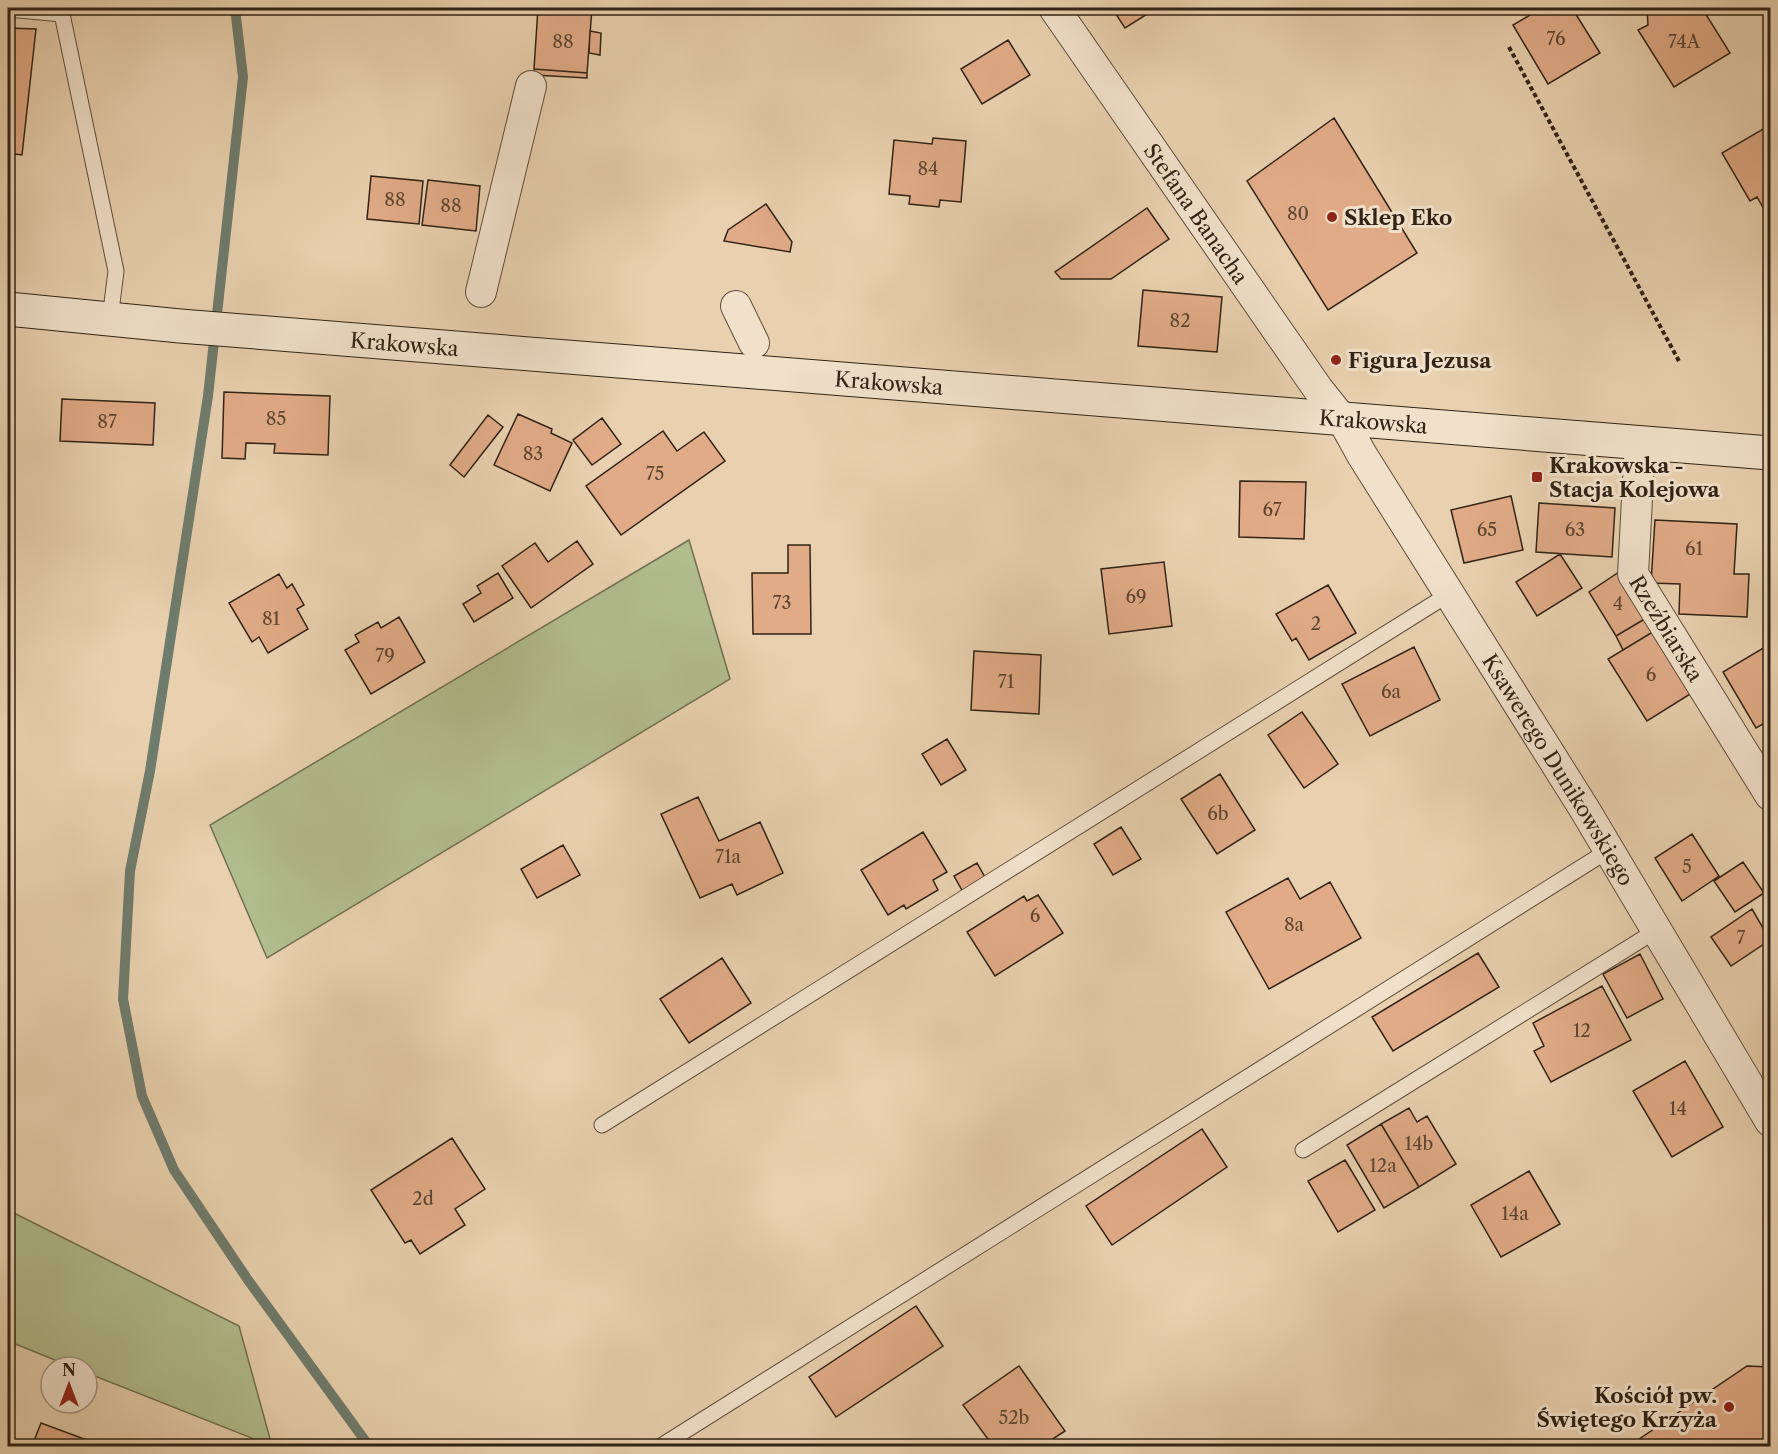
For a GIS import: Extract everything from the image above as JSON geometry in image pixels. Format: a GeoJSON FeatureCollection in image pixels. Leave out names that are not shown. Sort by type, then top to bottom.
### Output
{"type":"FeatureCollection","features":[{"type":"Feature","properties":{"kind":"main road","name":"Krakowska"},"geometry":{"type":"LineString","coordinates":[[8,309],[180,326],[1770,453]]}},
{"type":"Feature","properties":{"kind":"street","name":"Stefana Banacha"},"geometry":{"type":"LineString","coordinates":[[1054,8],[1318,390],[1342,419]]}},
{"type":"Feature","properties":{"kind":"street"},"geometry":{"type":"LineString","coordinates":[[481,292],[531,86]]}},
{"type":"Feature","properties":{"kind":"street"},"geometry":{"type":"LineString","coordinates":[[736,306],[754,343]]}},
{"type":"Feature","properties":{"kind":"street","name":"Ksawerego Dunikowskiego"},"geometry":{"type":"LineString","coordinates":[[1342,419],[1362,455],[1609,850],[1770,1121]]}},
{"type":"Feature","properties":{"kind":"street","name":"Rzeźbiarska"},"geometry":{"type":"LineString","coordinates":[[1640,443],[1633,574],[1770,795]]}},
{"type":"Feature","properties":{"kind":"lane"},"geometry":{"type":"LineString","coordinates":[[8,9],[62,14],[116,271],[111,319]]}},
{"type":"Feature","properties":{"kind":"lane"},"geometry":{"type":"LineString","coordinates":[[602,1125],[1449,594]]}},
{"type":"Feature","properties":{"kind":"lane"},"geometry":{"type":"LineString","coordinates":[[661,1446],[1609,850]]}},
{"type":"Feature","properties":{"kind":"lane"},"geometry":{"type":"LineString","coordinates":[[1303,1150],[1657,930]]}},
{"type":"Feature","properties":{"kind":"path"},"geometry":{"type":"LineString","coordinates":[[1509,47],[1680,363]]}},
{"type":"Feature","properties":{"kind":"green space"},"geometry":{"type":"Polygon","coordinates":[[[689,540],[730,679],[267,958],[210,825],[689,540]]]}},
{"type":"Feature","properties":{"kind":"green space"},"geometry":{"type":"Polygon","coordinates":[[[8,1210],[239,1326],[272,1446],[99,1378],[99,1355],[42,1355],[8,1341],[8,1210]]]}},
{"type":"Feature","properties":{"kind":"building"},"geometry":{"type":"Polygon","coordinates":[[[538,8],[592,8],[587,73],[534,69],[538,8]]]}},
{"type":"Feature","properties":{"kind":"building"},"geometry":{"type":"Polygon","coordinates":[[[1112,8],[1157,8],[1125,28],[1112,8]]]}},
{"type":"Feature","properties":{"kind":"building"},"geometry":{"type":"Polygon","coordinates":[[[1542,8],[1572,8],[1600,53],[1548,84],[1513,25],[1542,8]]]}},
{"type":"Feature","properties":{"kind":"building"},"geometry":{"type":"Polygon","coordinates":[[[1647,8],[1675,8],[1675,10],[1702,8],[1730,53],[1674,87],[1638,30],[1648,25],[1647,8]]]}},
{"type":"Feature","properties":{"kind":"building"},"geometry":{"type":"Polygon","coordinates":[[[8,28],[36,29],[22,155],[8,153],[8,28]]]}},
{"type":"Feature","properties":{"kind":"building"},"geometry":{"type":"Polygon","coordinates":[[[590,31],[601,33],[600,55],[589,53],[590,31]]]}},
{"type":"Feature","properties":{"kind":"building"},"geometry":{"type":"Polygon","coordinates":[[[1008,40],[1030,75],[982,104],[961,69],[1008,40]]]}},
{"type":"Feature","properties":{"kind":"building"},"geometry":{"type":"Polygon","coordinates":[[[534,69],[587,73],[587,78],[534,75],[534,69]]]}},
{"type":"Feature","properties":{"kind":"building","name":"Sklep Eko"},"geometry":{"type":"Polygon","coordinates":[[[1334,118],[1417,253],[1328,310],[1247,181],[1334,118]]]}},
{"type":"Feature","properties":{"kind":"building"},"geometry":{"type":"Polygon","coordinates":[[[1770,125],[1770,220],[1757,197],[1750,201],[1722,153],[1770,125]]]}},
{"type":"Feature","properties":{"kind":"building"},"geometry":{"type":"Polygon","coordinates":[[[933,138],[966,141],[961,202],[940,200],[939,207],[909,204],[910,196],[889,194],[894,140],[932,144],[933,138]]]}},
{"type":"Feature","properties":{"kind":"building"},"geometry":{"type":"Polygon","coordinates":[[[371,176],[423,181],[419,224],[367,219],[371,176]]]}},
{"type":"Feature","properties":{"kind":"building"},"geometry":{"type":"Polygon","coordinates":[[[428,180],[480,186],[476,231],[422,225],[428,180]]]}},
{"type":"Feature","properties":{"kind":"building"},"geometry":{"type":"Polygon","coordinates":[[[766,204],[792,242],[790,252],[724,241],[728,230],[766,204]]]}},
{"type":"Feature","properties":{"kind":"building"},"geometry":{"type":"Polygon","coordinates":[[[1147,208],[1169,239],[1111,279],[1061,279],[1055,272],[1147,208]]]}},
{"type":"Feature","properties":{"kind":"building"},"geometry":{"type":"Polygon","coordinates":[[[1143,290],[1222,297],[1217,352],[1138,346],[1143,290]]]}},
{"type":"Feature","properties":{"kind":"building"},"geometry":{"type":"Polygon","coordinates":[[[224,392],[330,396],[328,455],[274,453],[275,444],[246,443],[245,459],[222,458],[224,392]]]}},
{"type":"Feature","properties":{"kind":"building"},"geometry":{"type":"Polygon","coordinates":[[[62,399],[155,403],[153,445],[60,441],[62,399]]]}},
{"type":"Feature","properties":{"kind":"building"},"geometry":{"type":"Polygon","coordinates":[[[518,414],[552,429],[551,433],[572,443],[550,491],[494,465],[518,414]]]}},
{"type":"Feature","properties":{"kind":"building"},"geometry":{"type":"Polygon","coordinates":[[[488,415],[503,427],[464,477],[450,465],[488,415]]]}},
{"type":"Feature","properties":{"kind":"building"},"geometry":{"type":"Polygon","coordinates":[[[602,418],[621,444],[592,465],[573,440],[602,418]]]}},
{"type":"Feature","properties":{"kind":"building"},"geometry":{"type":"Polygon","coordinates":[[[663,431],[677,451],[704,432],[725,461],[621,535],[586,486],[663,431]]]}},
{"type":"Feature","properties":{"kind":"building"},"geometry":{"type":"Polygon","coordinates":[[[1240,481],[1306,482],[1304,539],[1239,537],[1240,481]]]}},
{"type":"Feature","properties":{"kind":"building"},"geometry":{"type":"Polygon","coordinates":[[[1511,496],[1523,550],[1464,563],[1451,510],[1511,496]]]}},
{"type":"Feature","properties":{"kind":"building"},"geometry":{"type":"Polygon","coordinates":[[[1539,503],[1615,508],[1612,557],[1536,552],[1539,503]]]}},
{"type":"Feature","properties":{"kind":"building"},"geometry":{"type":"Polygon","coordinates":[[[1655,520],[1737,524],[1734,574],[1749,574],[1747,617],[1679,614],[1680,584],[1651,583],[1655,520]]]}},
{"type":"Feature","properties":{"kind":"building"},"geometry":{"type":"Polygon","coordinates":[[[577,541],[593,564],[531,608],[502,566],[535,543],[548,562],[577,541]]]}},
{"type":"Feature","properties":{"kind":"building"},"geometry":{"type":"Polygon","coordinates":[[[788,545],[810,545],[811,634],[753,634],[752,573],[788,573],[788,545]]]}},
{"type":"Feature","properties":{"kind":"building"},"geometry":{"type":"Polygon","coordinates":[[[1560,554],[1582,588],[1537,616],[1516,582],[1560,554]]]}},
{"type":"Feature","properties":{"kind":"building"},"geometry":{"type":"Polygon","coordinates":[[[1164,562],[1172,626],[1109,634],[1101,569],[1164,562]]]}},
{"type":"Feature","properties":{"kind":"building"},"geometry":{"type":"Polygon","coordinates":[[[1619,572],[1648,617],[1616,636],[1589,592],[1619,572]]]}},
{"type":"Feature","properties":{"kind":"building"},"geometry":{"type":"Polygon","coordinates":[[[498,573],[513,598],[474,622],[463,604],[481,593],[477,586],[498,573]]]}},
{"type":"Feature","properties":{"kind":"building"},"geometry":{"type":"Polygon","coordinates":[[[279,574],[287,588],[292,584],[304,605],[297,609],[308,629],[268,653],[259,637],[252,642],[229,603],[279,574]]]}},
{"type":"Feature","properties":{"kind":"building"},"geometry":{"type":"Polygon","coordinates":[[[1328,585],[1356,633],[1309,660],[1296,638],[1292,641],[1276,614],[1328,585]]]}},
{"type":"Feature","properties":{"kind":"building"},"geometry":{"type":"Polygon","coordinates":[[[399,617],[425,662],[371,694],[345,650],[359,642],[355,635],[378,622],[381,628],[399,617]]]}},
{"type":"Feature","properties":{"kind":"building"},"geometry":{"type":"Polygon","coordinates":[[[1648,617],[1656,630],[1623,650],[1616,636],[1648,617]]]}},
{"type":"Feature","properties":{"kind":"building"},"geometry":{"type":"Polygon","coordinates":[[[1656,630],[1695,691],[1647,721],[1608,659],[1656,630]]]}},
{"type":"Feature","properties":{"kind":"building"},"geometry":{"type":"Polygon","coordinates":[[[1770,644],[1770,720],[1756,728],[1723,672],[1770,644]]]}},
{"type":"Feature","properties":{"kind":"building"},"geometry":{"type":"Polygon","coordinates":[[[1414,647],[1440,700],[1370,736],[1342,684],[1414,647]]]}},
{"type":"Feature","properties":{"kind":"building"},"geometry":{"type":"Polygon","coordinates":[[[974,651],[1041,655],[1039,714],[971,710],[974,651]]]}},
{"type":"Feature","properties":{"kind":"building"},"geometry":{"type":"Polygon","coordinates":[[[1302,712],[1338,764],[1304,788],[1268,735],[1302,712]]]}},
{"type":"Feature","properties":{"kind":"building"},"geometry":{"type":"Polygon","coordinates":[[[947,739],[966,770],[941,785],[922,754],[947,739]]]}},
{"type":"Feature","properties":{"kind":"building"},"geometry":{"type":"Polygon","coordinates":[[[1220,774],[1255,830],[1217,854],[1181,799],[1220,774]]]}},
{"type":"Feature","properties":{"kind":"building"},"geometry":{"type":"Polygon","coordinates":[[[698,797],[719,841],[760,822],[783,873],[737,895],[732,884],[700,898],[661,814],[698,797]]]}},
{"type":"Feature","properties":{"kind":"building"},"geometry":{"type":"Polygon","coordinates":[[[1121,827],[1141,859],[1113,875],[1094,844],[1121,827]]]}},
{"type":"Feature","properties":{"kind":"building"},"geometry":{"type":"Polygon","coordinates":[[[923,832],[947,872],[933,880],[938,890],[906,909],[904,905],[888,915],[861,870],[923,832]]]}},
{"type":"Feature","properties":{"kind":"building"},"geometry":{"type":"Polygon","coordinates":[[[1692,834],[1719,876],[1682,901],[1655,858],[1692,834]]]}},
{"type":"Feature","properties":{"kind":"building"},"geometry":{"type":"Polygon","coordinates":[[[563,845],[580,875],[537,898],[521,869],[563,845]]]}},
{"type":"Feature","properties":{"kind":"building"},"geometry":{"type":"Polygon","coordinates":[[[1743,862],[1764,893],[1735,912],[1714,881],[1743,862]]]}},
{"type":"Feature","properties":{"kind":"building"},"geometry":{"type":"Polygon","coordinates":[[[977,863],[986,879],[963,892],[954,876],[977,863]]]}},
{"type":"Feature","properties":{"kind":"building"},"geometry":{"type":"Polygon","coordinates":[[[1288,878],[1300,899],[1330,882],[1361,938],[1269,989],[1226,912],[1288,878]]]}},
{"type":"Feature","properties":{"kind":"building"},"geometry":{"type":"Polygon","coordinates":[[[1038,895],[1063,933],[995,976],[967,932],[1024,896],[1027,901],[1038,895]]]}},
{"type":"Feature","properties":{"kind":"building"},"geometry":{"type":"Polygon","coordinates":[[[1752,909],[1770,940],[1731,966],[1711,937],[1752,909]]]}},
{"type":"Feature","properties":{"kind":"building"},"geometry":{"type":"Polygon","coordinates":[[[1478,953],[1499,987],[1393,1051],[1372,1017],[1478,953]]]}},
{"type":"Feature","properties":{"kind":"building"},"geometry":{"type":"Polygon","coordinates":[[[1640,954],[1663,999],[1627,1018],[1603,974],[1640,954]]]}},
{"type":"Feature","properties":{"kind":"building"},"geometry":{"type":"Polygon","coordinates":[[[722,958],[751,1003],[689,1043],[660,999],[722,958]]]}},
{"type":"Feature","properties":{"kind":"building"},"geometry":{"type":"Polygon","coordinates":[[[1602,986],[1631,1040],[1551,1082],[1534,1051],[1544,1046],[1533,1023],[1602,986]]]}},
{"type":"Feature","properties":{"kind":"building"},"geometry":{"type":"Polygon","coordinates":[[[1685,1061],[1723,1127],[1672,1157],[1633,1091],[1685,1061]]]}},
{"type":"Feature","properties":{"kind":"building"},"geometry":{"type":"Polygon","coordinates":[[[1409,1108],[1417,1122],[1427,1116],[1456,1164],[1419,1187],[1381,1124],[1409,1108]]]}},
{"type":"Feature","properties":{"kind":"building"},"geometry":{"type":"Polygon","coordinates":[[[1381,1124],[1419,1187],[1384,1208],[1347,1145],[1381,1124]]]}},
{"type":"Feature","properties":{"kind":"building"},"geometry":{"type":"Polygon","coordinates":[[[1202,1129],[1227,1167],[1112,1245],[1086,1206],[1202,1129]]]}},
{"type":"Feature","properties":{"kind":"building"},"geometry":{"type":"Polygon","coordinates":[[[452,1138],[485,1189],[455,1209],[465,1225],[420,1254],[411,1240],[405,1243],[371,1190],[452,1138]]]}},
{"type":"Feature","properties":{"kind":"building"},"geometry":{"type":"Polygon","coordinates":[[[1345,1160],[1375,1210],[1338,1232],[1308,1181],[1345,1160]]]}},
{"type":"Feature","properties":{"kind":"building"},"geometry":{"type":"Polygon","coordinates":[[[1529,1171],[1560,1224],[1501,1257],[1471,1205],[1529,1171]]]}},
{"type":"Feature","properties":{"kind":"building"},"geometry":{"type":"Polygon","coordinates":[[[916,1306],[943,1346],[836,1417],[809,1377],[916,1306]]]}},
{"type":"Feature","properties":{"kind":"building"},"geometry":{"type":"Polygon","coordinates":[[[1019,1366],[1065,1431],[1042,1446],[1014,1446],[1010,1441],[1003,1446],[993,1446],[963,1405],[1019,1366]]]}},
{"type":"Feature","properties":{"kind":"building","name":"Kościół pw. Świętego Krzyża"},"geometry":{"type":"Polygon","coordinates":[[[1747,1366],[1770,1367],[1770,1446],[1629,1446],[1747,1366]]]}},
{"type":"Feature","properties":{"kind":"building"},"geometry":{"type":"Polygon","coordinates":[[[41,1423],[103,1446],[32,1446],[41,1423]]]}},
{"type":"Feature","properties":{"kind":"waterway"},"geometry":{"type":"LineString","coordinates":[[235,8],[243,77],[208,396],[150,771],[130,871],[123,999],[142,1096],[174,1170],[248,1280],[369,1446]]}},
{"type":"Feature","properties":{"kind":"place","name":"Sklep Eko"},"geometry":{"type":"Point","coordinates":[1332,217]}},
{"type":"Feature","properties":{"kind":"place","name":"Figura Jezusa"},"geometry":{"type":"Point","coordinates":[1336,360]}},
{"type":"Feature","properties":{"kind":"place","name":"Krakowska - Stacja Kolejowa"},"geometry":{"type":"Point","coordinates":[1537,477]}},
{"type":"Feature","properties":{"kind":"place","name":"Kościół pw. Świętego Krzyża"},"geometry":{"type":"Point","coordinates":[1729,1407]}}]}
